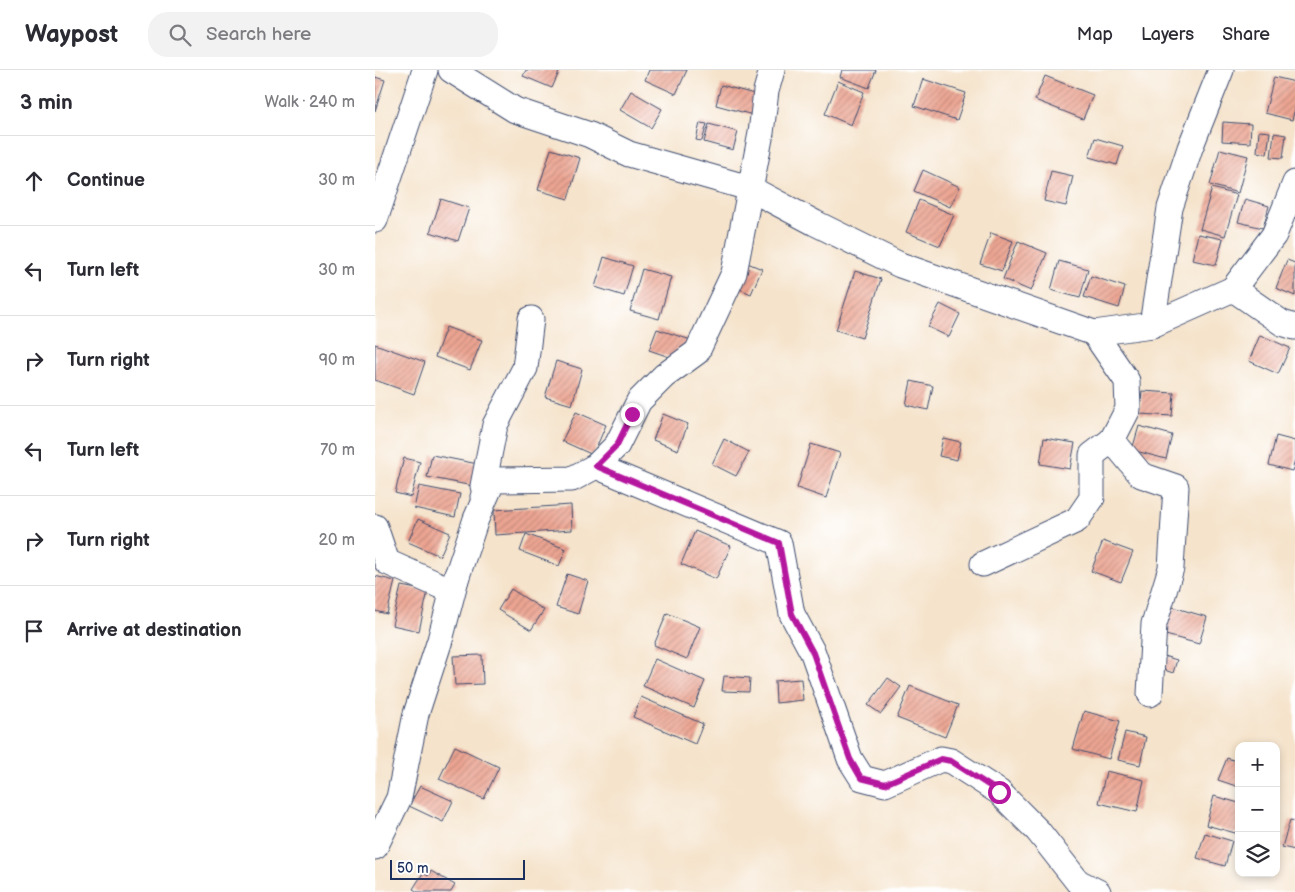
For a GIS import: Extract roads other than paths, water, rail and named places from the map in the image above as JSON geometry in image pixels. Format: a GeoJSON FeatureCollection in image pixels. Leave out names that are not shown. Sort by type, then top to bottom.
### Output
{"type":"FeatureCollection","features":[{"type":"Feature","properties":{"kind":"street"},"geometry":{"type":"LineString","coordinates":[[375,220],[425,70]]}},
{"type":"Feature","properties":{"kind":"street"},"geometry":{"type":"LineString","coordinates":[[451,70],[515,110],[590,135],[629,154],[749,188],[900,265],[1094,333],[1152,325],[1233,288],[1274,235],[1295,183]]}},
{"type":"Feature","properties":{"kind":"street"},"geometry":{"type":"LineString","coordinates":[[375,847],[399,798],[416,714],[440,640],[452,591],[476,519],[493,480],[572,479],[596,466],[617,445],[639,401],[664,376],[697,352],[734,273],[761,133],[766,91],[772,70]]}},
{"type":"Feature","properties":{"kind":"street"},"geometry":{"type":"LineString","coordinates":[[1152,325],[1171,208],[1190,148],[1221,70]]}},
{"type":"Feature","properties":{"kind":"street"},"geometry":{"type":"LineString","coordinates":[[1233,288],[1282,322],[1295,327]]}},
{"type":"Feature","properties":{"kind":"street"},"geometry":{"type":"LineString","coordinates":[[452,591],[485,492],[483,486],[495,425],[525,368],[531,319]]}},
{"type":"Feature","properties":{"kind":"street"},"geometry":{"type":"LineString","coordinates":[[983,564],[1077,520],[1092,498],[1092,455],[1112,440],[1128,409],[1127,381],[1094,333]]}},
{"type":"Feature","properties":{"kind":"street"},"geometry":{"type":"LineString","coordinates":[[1112,440],[1141,475],[1176,487],[1171,568],[1154,624],[1151,694]]}},
{"type":"Feature","properties":{"kind":"street"},"geometry":{"type":"LineString","coordinates":[[596,466],[779,543],[792,614],[813,653],[850,759],[861,778],[885,784],[941,759],[951,761],[999,792],[1038,831],[1078,882],[1098,892]]}},
{"type":"Feature","properties":{"kind":"street"},"geometry":{"type":"LineString","coordinates":[[375,527],[387,562],[452,591]]}}]}
